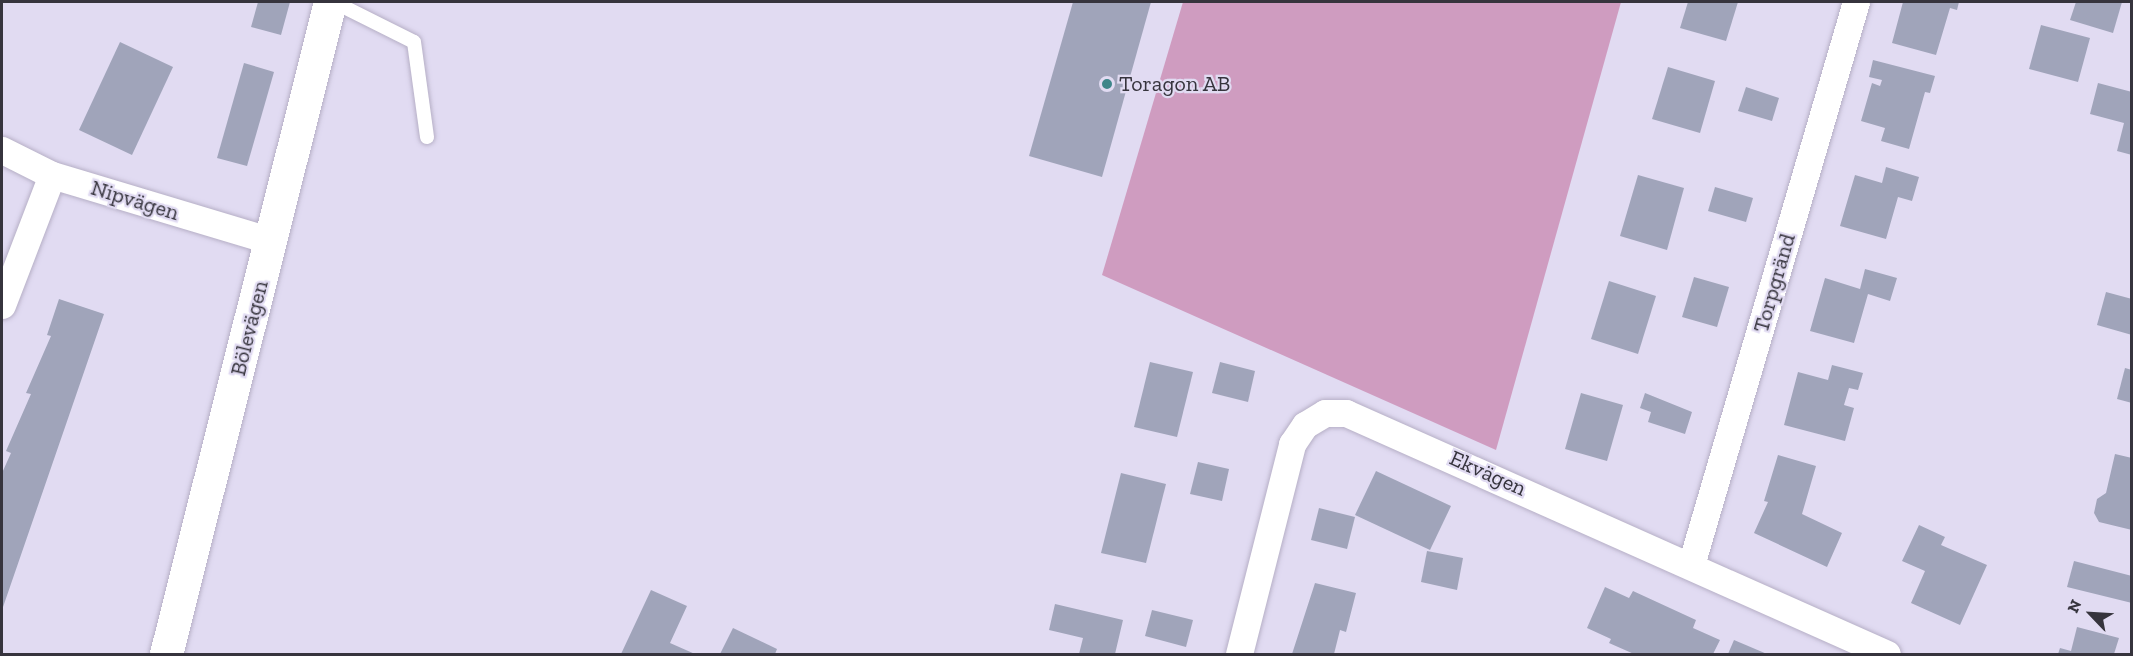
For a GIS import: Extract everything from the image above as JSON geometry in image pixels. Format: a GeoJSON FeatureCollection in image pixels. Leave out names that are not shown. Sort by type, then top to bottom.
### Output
{"type":"FeatureCollection","features":[{"type":"Feature","properties":{"kind":"street","name":"Bölevägen"},"geometry":{"type":"LineString","coordinates":[[166,654],[332,2]]}},
{"type":"Feature","properties":{"kind":"street","name":"Torpgränd"},"geometry":{"type":"LineString","coordinates":[[1691,565],[1856,2]]}},
{"type":"Feature","properties":{"kind":"street","name":"Nipvägen"},"geometry":{"type":"LineString","coordinates":[[2,150],[52,174],[272,241]]}},
{"type":"Feature","properties":{"kind":"street"},"geometry":{"type":"LineString","coordinates":[[2,305],[52,174]]}},
{"type":"Feature","properties":{"kind":"street","name":"Ekvägen"},"geometry":{"type":"LineString","coordinates":[[1239,654],[1292,444],[1305,425],[1325,413],[1363,416],[1887,654]]}},
{"type":"Feature","properties":{"kind":"lane"},"geometry":{"type":"LineString","coordinates":[[332,2],[414,42],[427,137]]}},
{"type":"Feature","properties":{"kind":"shaded area"},"geometry":{"type":"Polygon","coordinates":[[[1183,2],[1621,2],[1496,450],[1102,275],[1183,2]]]}},
{"type":"Feature","properties":{"kind":"building"},"geometry":{"type":"Polygon","coordinates":[[[258,2],[290,2],[281,35],[251,27],[258,2]]]}},
{"type":"Feature","properties":{"kind":"building"},"geometry":{"type":"Polygon","coordinates":[[[1073,2],[1151,2],[1102,177],[1029,156],[1073,2]]]}},
{"type":"Feature","properties":{"kind":"building"},"geometry":{"type":"Polygon","coordinates":[[[1688,2],[1738,2],[1726,41],[1680,28],[1688,2]]]}},
{"type":"Feature","properties":{"kind":"building"},"geometry":{"type":"Polygon","coordinates":[[[1903,2],[1959,2],[1957,10],[1950,8],[1936,55],[1892,43],[1903,2]]]}},
{"type":"Feature","properties":{"kind":"building"},"geometry":{"type":"Polygon","coordinates":[[[2076,2],[2122,2],[2113,33],[2070,20],[2076,2]]]}},
{"type":"Feature","properties":{"kind":"building"},"geometry":{"type":"Polygon","coordinates":[[[2041,25],[2090,38],[2078,82],[2029,69],[2041,25]]]}},
{"type":"Feature","properties":{"kind":"building"},"geometry":{"type":"Polygon","coordinates":[[[120,42],[173,67],[132,155],[79,130],[120,42]]]}},
{"type":"Feature","properties":{"kind":"building"},"geometry":{"type":"Polygon","coordinates":[[[1873,60],[1935,76],[1930,93],[1925,92],[1909,149],[1881,141],[1885,128],[1861,121],[1872,83],[1880,86],[1882,80],[1869,77],[1873,60]]]}},
{"type":"Feature","properties":{"kind":"building"},"geometry":{"type":"Polygon","coordinates":[[[244,63],[274,72],[247,166],[217,158],[244,63]]]}},
{"type":"Feature","properties":{"kind":"building"},"geometry":{"type":"Polygon","coordinates":[[[1668,67],[1715,81],[1700,133],[1652,119],[1668,67]]]}},
{"type":"Feature","properties":{"kind":"building"},"geometry":{"type":"Polygon","coordinates":[[[2098,83],[2132,92],[2132,155],[2117,151],[2124,123],[2090,114],[2098,83]]]}},
{"type":"Feature","properties":{"kind":"building"},"geometry":{"type":"Polygon","coordinates":[[[1746,87],[1779,98],[1772,121],[1738,111],[1746,87]]]}},
{"type":"Feature","properties":{"kind":"building"},"geometry":{"type":"Polygon","coordinates":[[[1886,167],[1919,177],[1912,201],[1898,197],[1886,239],[1840,226],[1855,175],[1882,183],[1886,167]]]}},
{"type":"Feature","properties":{"kind":"building"},"geometry":{"type":"Polygon","coordinates":[[[1638,175],[1684,188],[1667,250],[1620,236],[1638,175]]]}},
{"type":"Feature","properties":{"kind":"building"},"geometry":{"type":"Polygon","coordinates":[[[1715,187],[1753,198],[1746,222],[1708,211],[1715,187]]]}},
{"type":"Feature","properties":{"kind":"building"},"geometry":{"type":"Polygon","coordinates":[[[1865,269],[1897,278],[1890,301],[1868,294],[1854,343],[1810,331],[1825,278],[1860,289],[1865,269]]]}},
{"type":"Feature","properties":{"kind":"building"},"geometry":{"type":"Polygon","coordinates":[[[1694,277],[1729,287],[1717,327],[1682,317],[1694,277]]]}},
{"type":"Feature","properties":{"kind":"building"},"geometry":{"type":"Polygon","coordinates":[[[1609,281],[1656,296],[1638,354],[1591,339],[1609,281]]]}},
{"type":"Feature","properties":{"kind":"building"},"geometry":{"type":"Polygon","coordinates":[[[2106,292],[2132,299],[2132,335],[2097,325],[2106,292]]]}},
{"type":"Feature","properties":{"kind":"building"},"geometry":{"type":"Polygon","coordinates":[[[59,299],[104,314],[2,610],[2,473],[11,453],[6,451],[31,394],[26,393],[51,336],[47,335],[59,299]]]}},
{"type":"Feature","properties":{"kind":"building"},"geometry":{"type":"Polygon","coordinates":[[[1150,362],[1193,372],[1177,437],[1134,427],[1150,362]]]}},
{"type":"Feature","properties":{"kind":"building"},"geometry":{"type":"Polygon","coordinates":[[[1220,362],[1255,371],[1248,402],[1212,393],[1220,362]]]}},
{"type":"Feature","properties":{"kind":"building"},"geometry":{"type":"Polygon","coordinates":[[[1832,365],[1863,373],[1858,390],[1849,388],[1844,405],[1854,408],[1845,441],[1784,425],[1798,372],[1828,380],[1832,365]]]}},
{"type":"Feature","properties":{"kind":"building"},"geometry":{"type":"Polygon","coordinates":[[[2125,368],[2132,370],[2132,403],[2117,399],[2125,368]]]}},
{"type":"Feature","properties":{"kind":"building"},"geometry":{"type":"Polygon","coordinates":[[[1581,393],[1623,405],[1607,461],[1565,449],[1581,393]]]}},
{"type":"Feature","properties":{"kind":"building"},"geometry":{"type":"Polygon","coordinates":[[[1645,393],[1692,412],[1685,434],[1648,422],[1651,412],[1640,408],[1645,393]]]}},
{"type":"Feature","properties":{"kind":"building"},"geometry":{"type":"Polygon","coordinates":[[[2115,454],[2132,458],[2132,530],[2099,522],[2094,513],[2097,499],[2106,493],[2115,454]]]}},
{"type":"Feature","properties":{"kind":"building"},"geometry":{"type":"Polygon","coordinates":[[[1778,455],[1816,466],[1802,514],[1842,533],[1827,567],[1754,533],[1768,502],[1764,501],[1778,455]]]}},
{"type":"Feature","properties":{"kind":"building"},"geometry":{"type":"Polygon","coordinates":[[[1198,462],[1229,469],[1222,501],[1190,494],[1198,462]]]}},
{"type":"Feature","properties":{"kind":"building"},"geometry":{"type":"Polygon","coordinates":[[[1376,471],[1451,506],[1430,550],[1355,515],[1376,471]]]}},
{"type":"Feature","properties":{"kind":"building"},"geometry":{"type":"Polygon","coordinates":[[[1121,473],[1166,484],[1146,563],[1101,553],[1121,473]]]}},
{"type":"Feature","properties":{"kind":"building"},"geometry":{"type":"Polygon","coordinates":[[[1319,508],[1355,517],[1347,549],[1311,540],[1319,508]]]}},
{"type":"Feature","properties":{"kind":"building"},"geometry":{"type":"Polygon","coordinates":[[[1919,525],[1945,537],[1941,545],[1987,565],[1960,625],[1911,603],[1925,571],[1902,561],[1919,525]]]}},
{"type":"Feature","properties":{"kind":"building"},"geometry":{"type":"Polygon","coordinates":[[[1427,551],[1463,558],[1457,590],[1421,582],[1427,551]]]}},
{"type":"Feature","properties":{"kind":"building"},"geometry":{"type":"Polygon","coordinates":[[[2074,561],[2132,576],[2132,603],[2067,587],[2074,561]]]}},
{"type":"Feature","properties":{"kind":"building"},"geometry":{"type":"Polygon","coordinates":[[[1315,583],[1356,593],[1346,632],[1340,630],[1334,654],[1292,654],[1315,583]]]}},
{"type":"Feature","properties":{"kind":"building"},"geometry":{"type":"Polygon","coordinates":[[[1605,587],[1629,598],[1633,591],[1696,620],[1693,628],[1720,640],[1713,654],[1634,654],[1609,643],[1611,639],[1587,628],[1605,587]]]}},
{"type":"Feature","properties":{"kind":"building"},"geometry":{"type":"Polygon","coordinates":[[[651,590],[687,606],[670,643],[695,654],[621,654],[651,590]]]}},
{"type":"Feature","properties":{"kind":"building"},"geometry":{"type":"Polygon","coordinates":[[[1055,604],[1123,620],[1115,654],[1079,654],[1083,638],[1049,630],[1055,604]]]}},
{"type":"Feature","properties":{"kind":"building"},"geometry":{"type":"Polygon","coordinates":[[[1152,610],[1193,620],[1186,647],[1145,636],[1152,610]]]}},
{"type":"Feature","properties":{"kind":"building"},"geometry":{"type":"Polygon","coordinates":[[[2077,627],[2119,638],[2114,654],[2058,654],[2060,648],[2071,651],[2077,627]]]}},
{"type":"Feature","properties":{"kind":"building"},"geometry":{"type":"Polygon","coordinates":[[[733,628],[777,649],[775,654],[720,654],[733,628]]]}},
{"type":"Feature","properties":{"kind":"building"},"geometry":{"type":"Polygon","coordinates":[[[1734,640],[1767,654],[1728,654],[1734,640]]]}},
{"type":"Feature","properties":{"kind":"place","name":"Toragon AB"},"geometry":{"type":"Point","coordinates":[1107,84]}}]}
